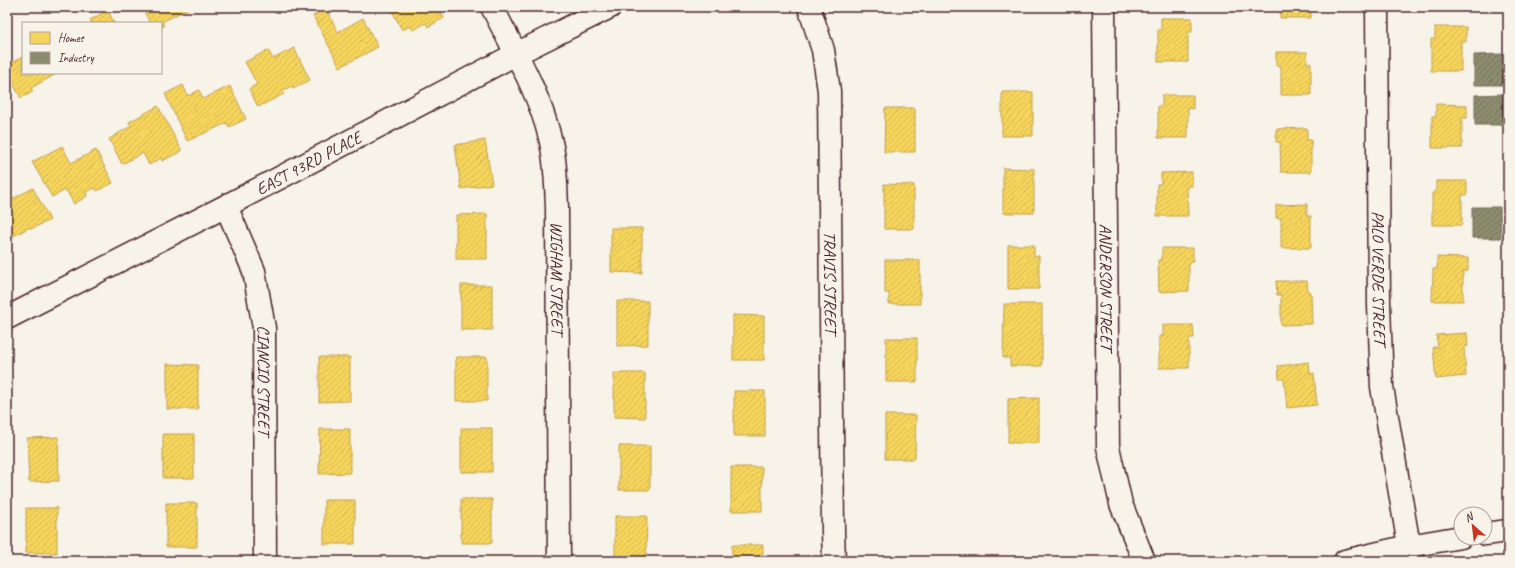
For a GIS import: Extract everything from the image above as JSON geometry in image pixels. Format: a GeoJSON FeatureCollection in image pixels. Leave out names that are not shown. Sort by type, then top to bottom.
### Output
{"type":"FeatureCollection","features":[{"type":"Feature","properties":{"kind":"street","name":"WIGHAM STREET"},"geometry":{"type":"LineString","coordinates":[[492,7],[516,54],[544,116],[551,139],[555,168],[557,208],[559,561]]}},
{"type":"Feature","properties":{"kind":"street","name":"EAST 93RD PLACE"},"geometry":{"type":"LineString","coordinates":[[7,318],[226,206],[516,54],[610,7]]}},
{"type":"Feature","properties":{"kind":"street","name":"TRAVIS STREET"},"geometry":{"type":"LineString","coordinates":[[810,7],[823,50],[829,91],[834,561]]}},
{"type":"Feature","properties":{"kind":"street","name":"ANDERSON STREET"},"geometry":{"type":"LineString","coordinates":[[1104,7],[1108,447],[1121,504],[1144,561]]}},
{"type":"Feature","properties":{"kind":"street","name":"PALO VERDE STREET"},"geometry":{"type":"LineString","coordinates":[[1377,7],[1379,305],[1382,387],[1409,546]]}},
{"type":"Feature","properties":{"kind":"street","name":"CIANCIO STREET"},"geometry":{"type":"LineString","coordinates":[[226,206],[254,271],[264,328],[266,561]]}},
{"type":"Feature","properties":{"kind":"street"},"geometry":{"type":"LineString","coordinates":[[1493,533],[1508,532]]}},
{"type":"Feature","properties":{"kind":"street"},"geometry":{"type":"LineString","coordinates":[[1345,561],[1409,546],[1453,538]]}},
{"type":"Feature","properties":{"kind":"building: Homes"},"geometry":{"type":"Polygon","coordinates":[[[142,7],[191,7],[162,22],[150,22],[142,7]]]}},
{"type":"Feature","properties":{"kind":"building: Homes"},"geometry":{"type":"Polygon","coordinates":[[[390,7],[438,7],[444,18],[428,27],[426,23],[413,30],[411,26],[402,30],[390,7]]]}},
{"type":"Feature","properties":{"kind":"building: Homes"},"geometry":{"type":"Polygon","coordinates":[[[1280,7],[1311,7],[1311,18],[1280,18],[1280,7]]]}},
{"type":"Feature","properties":{"kind":"building: Homes"},"geometry":{"type":"Polygon","coordinates":[[[326,9],[338,32],[363,18],[378,47],[340,67],[313,16],[326,9]]]}},
{"type":"Feature","properties":{"kind":"building: Homes"},"geometry":{"type":"Polygon","coordinates":[[[108,10],[114,22],[92,22],[90,20],[108,10]]]}},
{"type":"Feature","properties":{"kind":"building: Homes"},"geometry":{"type":"Polygon","coordinates":[[[1161,18],[1192,18],[1192,32],[1188,32],[1188,62],[1158,62],[1158,30],[1161,30],[1161,18]]]}},
{"type":"Feature","properties":{"kind":"building: Homes"},"geometry":{"type":"Polygon","coordinates":[[[1435,27],[1466,27],[1466,42],[1461,41],[1461,71],[1431,71],[1431,39],[1435,39],[1435,27]]]}},
{"type":"Feature","properties":{"kind":"building: Homes"},"geometry":{"type":"Polygon","coordinates":[[[294,48],[310,80],[293,89],[292,86],[282,91],[284,94],[258,107],[249,89],[257,84],[245,62],[268,50],[273,59],[294,48]]]}},
{"type":"Feature","properties":{"kind":"building: Homes"},"geometry":{"type":"Polygon","coordinates":[[[1276,52],[1307,52],[1307,63],[1311,63],[1311,95],[1281,95],[1281,66],[1276,66],[1276,52]]]}},
{"type":"Feature","properties":{"kind":"building: Homes"},"geometry":{"type":"Polygon","coordinates":[[[22,58],[22,74],[56,74],[31,88],[33,92],[21,98],[7,73],[7,65],[22,58]]]}},
{"type":"Feature","properties":{"kind":"building: Homes"},"geometry":{"type":"Polygon","coordinates":[[[183,85],[188,96],[199,90],[203,99],[230,86],[246,119],[229,127],[227,123],[187,141],[165,94],[183,85]]]}},
{"type":"Feature","properties":{"kind":"building: Homes"},"geometry":{"type":"Polygon","coordinates":[[[1002,92],[1033,92],[1033,136],[1002,136],[1002,92]]]}},
{"type":"Feature","properties":{"kind":"building: Homes"},"geometry":{"type":"Polygon","coordinates":[[[1162,95],[1193,95],[1193,109],[1188,108],[1188,138],[1158,138],[1158,106],[1162,106],[1162,95]]]}},
{"type":"Feature","properties":{"kind":"building: Homes"},"geometry":{"type":"Polygon","coordinates":[[[1436,104],[1467,105],[1467,118],[1462,118],[1462,148],[1432,148],[1432,116],[1436,116],[1436,104]]]}},
{"type":"Feature","properties":{"kind":"building: Homes"},"geometry":{"type":"Polygon","coordinates":[[[158,106],[182,151],[162,161],[161,158],[149,165],[143,153],[122,164],[109,139],[131,126],[129,122],[158,106]]]}},
{"type":"Feature","properties":{"kind":"building: Homes"},"geometry":{"type":"Polygon","coordinates":[[[885,108],[915,108],[915,152],[884,152],[885,108]]]}},
{"type":"Feature","properties":{"kind":"building: Homes"},"geometry":{"type":"Polygon","coordinates":[[[1307,128],[1307,140],[1311,140],[1311,172],[1281,172],[1280,142],[1276,142],[1276,129],[1307,128]]]}},
{"type":"Feature","properties":{"kind":"building: Homes"},"geometry":{"type":"Polygon","coordinates":[[[485,140],[492,184],[461,189],[455,145],[485,140]]]}},
{"type":"Feature","properties":{"kind":"building: Homes"},"geometry":{"type":"Polygon","coordinates":[[[62,146],[71,163],[96,150],[113,183],[97,191],[95,188],[86,192],[87,196],[74,204],[66,190],[52,197],[32,162],[62,146]]]}},
{"type":"Feature","properties":{"kind":"building: Homes"},"geometry":{"type":"Polygon","coordinates":[[[1003,168],[1034,169],[1034,213],[1003,213],[1003,168]]]}},
{"type":"Feature","properties":{"kind":"building: Homes"},"geometry":{"type":"Polygon","coordinates":[[[1192,172],[1192,186],[1187,186],[1188,216],[1157,216],[1157,184],[1161,184],[1161,173],[1192,172]]]}},
{"type":"Feature","properties":{"kind":"building: Homes"},"geometry":{"type":"Polygon","coordinates":[[[1436,181],[1467,181],[1467,195],[1462,195],[1462,225],[1432,225],[1432,193],[1436,193],[1436,181]]]}},
{"type":"Feature","properties":{"kind":"building: Homes"},"geometry":{"type":"Polygon","coordinates":[[[884,184],[914,185],[914,229],[884,229],[884,184]]]}},
{"type":"Feature","properties":{"kind":"building: Homes"},"geometry":{"type":"Polygon","coordinates":[[[33,188],[50,220],[31,229],[30,227],[8,239],[7,202],[33,188]]]}},
{"type":"Feature","properties":{"kind":"building: Homes"},"geometry":{"type":"Polygon","coordinates":[[[1307,204],[1307,216],[1311,216],[1311,248],[1281,248],[1281,218],[1276,218],[1276,205],[1307,204]]]}},
{"type":"Feature","properties":{"kind":"building: Homes"},"geometry":{"type":"Polygon","coordinates":[[[487,214],[487,259],[456,259],[456,215],[487,214]]]}},
{"type":"Feature","properties":{"kind":"building: Homes"},"geometry":{"type":"Polygon","coordinates":[[[611,228],[642,228],[642,273],[611,272],[611,228]]]}},
{"type":"Feature","properties":{"kind":"building: Homes"},"geometry":{"type":"Polygon","coordinates":[[[1008,245],[1034,245],[1034,256],[1039,256],[1039,289],[1008,289],[1008,245]]]}},
{"type":"Feature","properties":{"kind":"building: Homes"},"geometry":{"type":"Polygon","coordinates":[[[1162,248],[1193,248],[1193,261],[1189,262],[1189,291],[1159,292],[1158,260],[1162,260],[1162,248]]]}},
{"type":"Feature","properties":{"kind":"building: Homes"},"geometry":{"type":"Polygon","coordinates":[[[1437,257],[1468,258],[1468,271],[1463,272],[1463,301],[1432,301],[1433,269],[1437,269],[1437,257]]]}},
{"type":"Feature","properties":{"kind":"building: Homes"},"geometry":{"type":"Polygon","coordinates":[[[885,260],[920,260],[920,304],[889,304],[889,293],[885,293],[885,260]]]}},
{"type":"Feature","properties":{"kind":"building: Homes"},"geometry":{"type":"Polygon","coordinates":[[[1276,281],[1307,281],[1308,292],[1311,292],[1312,324],[1281,325],[1281,295],[1277,295],[1276,281]]]}},
{"type":"Feature","properties":{"kind":"building: Homes"},"geometry":{"type":"Polygon","coordinates":[[[461,285],[492,285],[492,330],[461,330],[461,285]]]}},
{"type":"Feature","properties":{"kind":"building: Homes"},"geometry":{"type":"Polygon","coordinates":[[[617,301],[648,301],[648,345],[617,346],[617,301]]]}},
{"type":"Feature","properties":{"kind":"building: Homes"},"geometry":{"type":"Polygon","coordinates":[[[1004,304],[1042,304],[1042,366],[1010,366],[1010,358],[1003,358],[1004,304]]]}},
{"type":"Feature","properties":{"kind":"building: Homes"},"geometry":{"type":"Polygon","coordinates":[[[733,315],[764,316],[764,360],[733,360],[733,315]]]}},
{"type":"Feature","properties":{"kind":"building: Homes"},"geometry":{"type":"Polygon","coordinates":[[[1163,325],[1193,325],[1194,338],[1189,338],[1189,368],[1159,368],[1159,336],[1163,336],[1163,325]]]}},
{"type":"Feature","properties":{"kind":"building: Homes"},"geometry":{"type":"Polygon","coordinates":[[[1467,333],[1468,346],[1464,347],[1466,376],[1436,379],[1433,347],[1438,347],[1436,335],[1467,333]]]}},
{"type":"Feature","properties":{"kind":"building: Homes"},"geometry":{"type":"Polygon","coordinates":[[[886,338],[917,338],[917,382],[886,382],[886,338]]]}},
{"type":"Feature","properties":{"kind":"building: Homes"},"geometry":{"type":"Polygon","coordinates":[[[319,357],[350,357],[350,401],[319,402],[319,357]]]}},
{"type":"Feature","properties":{"kind":"building: Homes"},"geometry":{"type":"Polygon","coordinates":[[[456,357],[487,357],[487,401],[456,401],[456,357]]]}},
{"type":"Feature","properties":{"kind":"building: Homes"},"geometry":{"type":"Polygon","coordinates":[[[1309,362],[1310,374],[1314,373],[1317,405],[1287,408],[1284,379],[1279,379],[1278,366],[1309,362]]]}},
{"type":"Feature","properties":{"kind":"building: Homes"},"geometry":{"type":"Polygon","coordinates":[[[167,364],[198,365],[198,409],[167,409],[167,364]]]}},
{"type":"Feature","properties":{"kind":"building: Homes"},"geometry":{"type":"Polygon","coordinates":[[[614,373],[645,373],[645,418],[614,417],[614,373]]]}},
{"type":"Feature","properties":{"kind":"building: Homes"},"geometry":{"type":"Polygon","coordinates":[[[734,391],[765,391],[765,436],[734,436],[734,391]]]}},
{"type":"Feature","properties":{"kind":"building: Homes"},"geometry":{"type":"Polygon","coordinates":[[[1039,398],[1039,443],[1008,443],[1008,399],[1039,398]]]}},
{"type":"Feature","properties":{"kind":"building: Homes"},"geometry":{"type":"Polygon","coordinates":[[[885,415],[916,415],[915,459],[885,459],[885,415]]]}},
{"type":"Feature","properties":{"kind":"building: Homes"},"geometry":{"type":"Polygon","coordinates":[[[461,428],[492,428],[492,472],[461,472],[461,428]]]}},
{"type":"Feature","properties":{"kind":"building: Homes"},"geometry":{"type":"Polygon","coordinates":[[[320,429],[350,429],[350,473],[319,474],[320,429]]]}},
{"type":"Feature","properties":{"kind":"building: Homes"},"geometry":{"type":"Polygon","coordinates":[[[163,434],[194,434],[194,478],[163,478],[163,434]]]}},
{"type":"Feature","properties":{"kind":"building: Homes"},"geometry":{"type":"Polygon","coordinates":[[[58,437],[59,481],[29,482],[27,438],[58,437]]]}},
{"type":"Feature","properties":{"kind":"building: Homes"},"geometry":{"type":"Polygon","coordinates":[[[619,446],[650,446],[650,490],[619,490],[619,446]]]}},
{"type":"Feature","properties":{"kind":"building: Homes"},"geometry":{"type":"Polygon","coordinates":[[[731,467],[762,467],[762,511],[731,511],[731,467]]]}},
{"type":"Feature","properties":{"kind":"building: Homes"},"geometry":{"type":"Polygon","coordinates":[[[461,499],[492,499],[492,543],[461,543],[461,499]]]}},
{"type":"Feature","properties":{"kind":"building: Homes"},"geometry":{"type":"Polygon","coordinates":[[[324,500],[355,500],[355,544],[324,544],[324,500]]]}},
{"type":"Feature","properties":{"kind":"building: Homes"},"geometry":{"type":"Polygon","coordinates":[[[166,503],[197,503],[197,547],[166,547],[166,503]]]}},
{"type":"Feature","properties":{"kind":"building: Homes"},"geometry":{"type":"Polygon","coordinates":[[[26,508],[57,508],[57,553],[26,553],[26,508]]]}},
{"type":"Feature","properties":{"kind":"building: Homes"},"geometry":{"type":"Polygon","coordinates":[[[615,516],[647,516],[646,560],[615,560],[615,516]]]}},
{"type":"Feature","properties":{"kind":"building: Homes"},"geometry":{"type":"Polygon","coordinates":[[[732,545],[763,545],[763,556],[767,556],[767,561],[732,561],[732,545]]]}},
{"type":"Feature","properties":{"kind":"building: Industry"},"geometry":{"type":"Polygon","coordinates":[[[1502,54],[1503,85],[1474,85],[1474,55],[1502,54]]]}},
{"type":"Feature","properties":{"kind":"building: Industry"},"geometry":{"type":"Polygon","coordinates":[[[1503,94],[1504,125],[1475,125],[1475,95],[1503,94]]]}},
{"type":"Feature","properties":{"kind":"building: Industry"},"geometry":{"type":"Polygon","coordinates":[[[1472,207],[1500,207],[1501,238],[1472,238],[1472,207]]]}}]}
